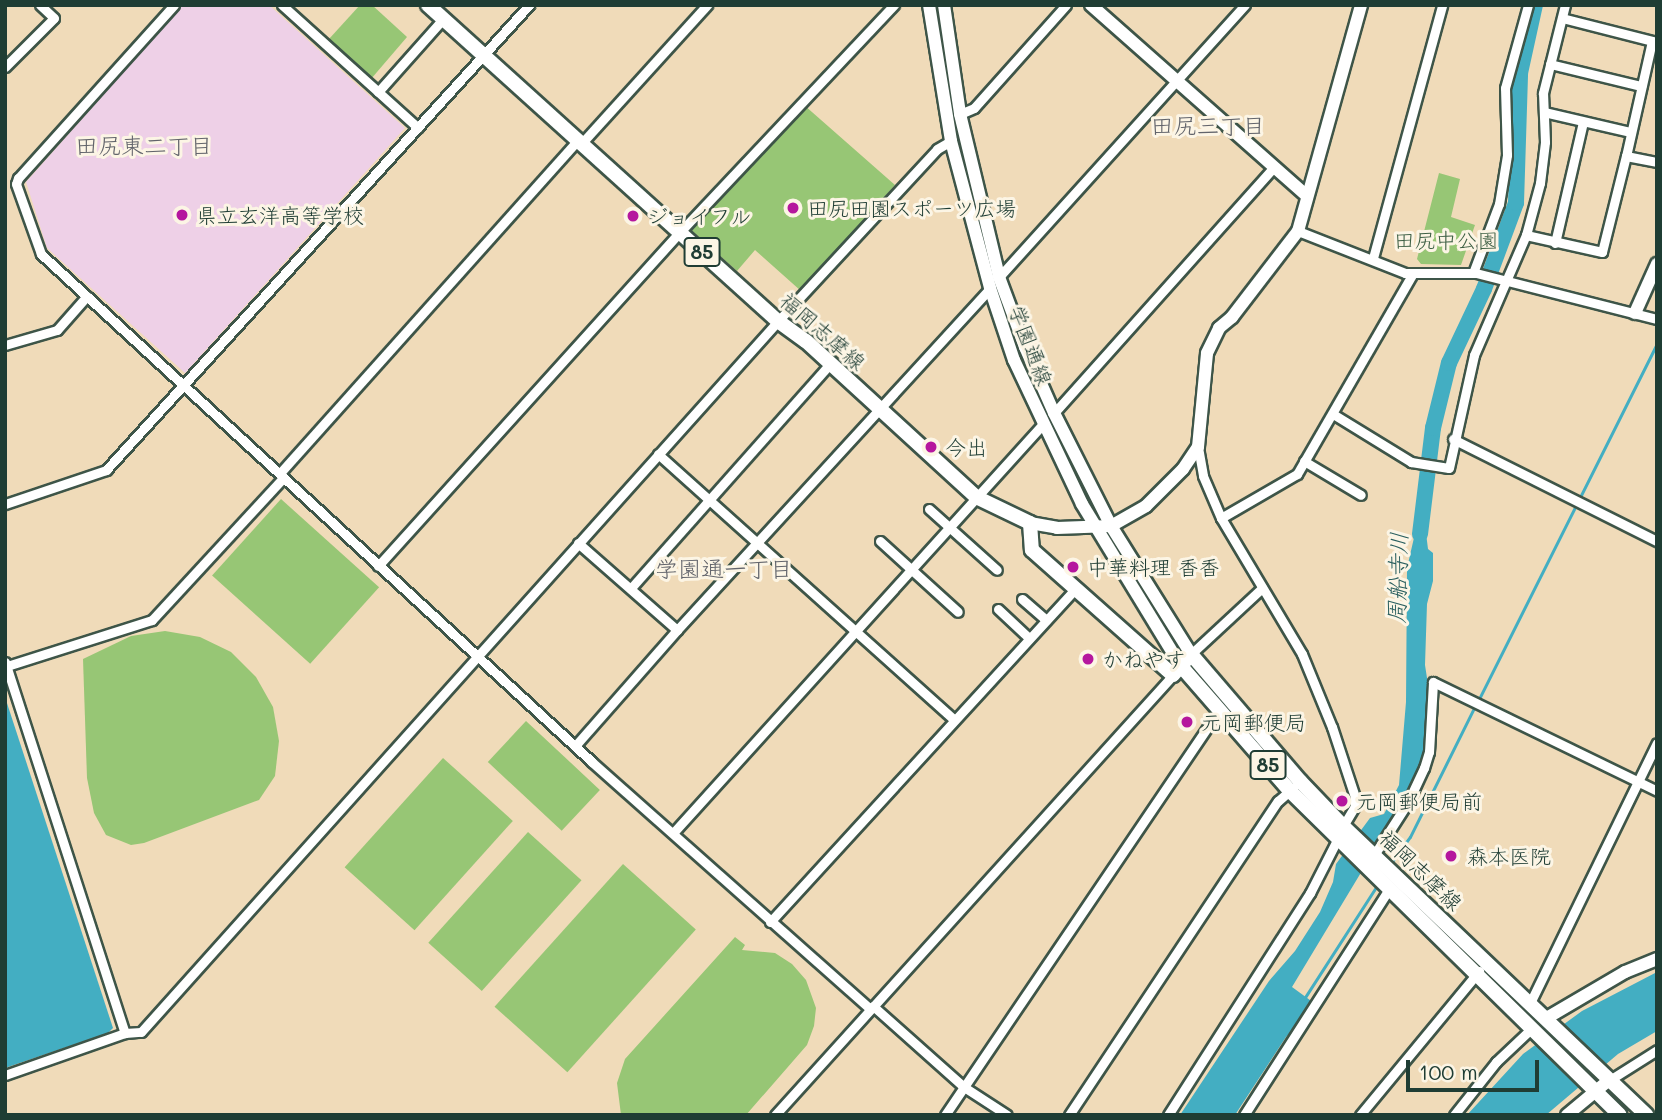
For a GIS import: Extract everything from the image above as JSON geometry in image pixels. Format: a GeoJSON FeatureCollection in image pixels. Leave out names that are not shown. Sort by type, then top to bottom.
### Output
{"type":"FeatureCollection","features":[{"type":"Feature","properties":{"kind":"main road","name":"福岡志摩線"},"geometry":{"type":"LineString","coordinates":[[428,5],[976,498],[1030,523],[1032,550],[1075,589],[1177,671],[1342,834],[1374,855],[1394,882],[1474,973],[1620,1115]]}},
{"type":"Feature","properties":{"kind":"main road","name":"福岡志摩線"},"geometry":{"type":"LineString","coordinates":[[1191,654],[1295,786]]}},
{"type":"Feature","properties":{"kind":"main road"},"geometry":{"type":"LineString","coordinates":[[1177,671],[1191,654]]}},
{"type":"Feature","properties":{"kind":"main road","name":"85"},"geometry":{"type":"LineString","coordinates":[[1342,834],[1394,882]]}},
{"type":"Feature","properties":{"kind":"main road","name":"福岡志摩線"},"geometry":{"type":"LineString","coordinates":[[1394,882],[1490,966],[1646,1115]]}},
{"type":"Feature","properties":{"kind":"street"},"geometry":{"type":"LineString","coordinates":[[5,67],[54,18],[40,5]]}},
{"type":"Feature","properties":{"kind":"street"},"geometry":{"type":"LineString","coordinates":[[5,187],[16,184],[174,5]]}},
{"type":"Feature","properties":{"kind":"street"},"geometry":{"type":"LineString","coordinates":[[282,5],[418,128]]}},
{"type":"Feature","properties":{"kind":"street"},"geometry":{"type":"LineString","coordinates":[[5,503],[106,470],[529,5]]}},
{"type":"Feature","properties":{"kind":"street"},"geometry":{"type":"LineString","coordinates":[[125,1033],[6,664],[152,620],[579,142],[707,5]]}},
{"type":"Feature","properties":{"kind":"street"},"geometry":{"type":"LineString","coordinates":[[378,566],[680,232],[894,5]]}},
{"type":"Feature","properties":{"kind":"street","name":"学園通線"},"geometry":{"type":"LineString","coordinates":[[929,5],[951,141],[990,288],[1014,360],[1042,424],[1177,671]]}},
{"type":"Feature","properties":{"kind":"street","name":"学園通線"},"geometry":{"type":"LineString","coordinates":[[944,5],[961,114],[999,277],[1054,413],[1111,526],[1191,654]]}},
{"type":"Feature","properties":{"kind":"street"},"geometry":{"type":"LineString","coordinates":[[961,114],[974,108],[1066,5]]}},
{"type":"Feature","properties":{"kind":"street"},"geometry":{"type":"LineString","coordinates":[[1091,5],[1307,196]]}},
{"type":"Feature","properties":{"kind":"street"},"geometry":{"type":"LineString","coordinates":[[999,277],[1245,5]]}},
{"type":"Feature","properties":{"kind":"street"},"geometry":{"type":"LineString","coordinates":[[1168,1115],[1310,893],[1355,806],[1355,797],[1332,727],[1302,654],[1221,518],[1203,476],[1198,447],[1202,422],[1203,373],[1215,334],[1232,317],[1298,231],[1361,5]]}},
{"type":"Feature","properties":{"kind":"street"},"geometry":{"type":"LineString","coordinates":[[1373,258],[1441,5]]}},
{"type":"Feature","properties":{"kind":"street"},"geometry":{"type":"LineString","coordinates":[[1475,273],[1499,204],[1507,155],[1505,88],[1528,5]]}},
{"type":"Feature","properties":{"kind":"street"},"geometry":{"type":"LineString","coordinates":[[1333,414],[1411,462],[1449,468],[1453,439],[1474,355],[1526,235],[1544,161],[1543,93],[1565,5]]}},
{"type":"Feature","properties":{"kind":"street"},"geometry":{"type":"LineString","coordinates":[[1526,235],[1602,252],[1652,41],[1562,18]]}},
{"type":"Feature","properties":{"kind":"street"},"geometry":{"type":"LineString","coordinates":[[378,92],[443,19]]}},
{"type":"Feature","properties":{"kind":"street"},"geometry":{"type":"LineString","coordinates":[[1550,64],[1641,86]]}},
{"type":"Feature","properties":{"kind":"street"},"geometry":{"type":"LineString","coordinates":[[1544,112],[1630,132]]}},
{"type":"Feature","properties":{"kind":"street"},"geometry":{"type":"LineString","coordinates":[[1555,243],[1583,122]]}},
{"type":"Feature","properties":{"kind":"street"},"geometry":{"type":"LineString","coordinates":[[5,1075],[125,1033],[141,1032],[778,321],[937,149],[951,141]]}},
{"type":"Feature","properties":{"kind":"street"},"geometry":{"type":"LineString","coordinates":[[1626,156],[1657,162]]}},
{"type":"Feature","properties":{"kind":"street"},"geometry":{"type":"LineString","coordinates":[[1054,413],[1275,167]]}},
{"type":"Feature","properties":{"kind":"street"},"geometry":{"type":"LineString","coordinates":[[16,184],[41,254],[378,566],[770,922],[964,1087],[1007,1115]]}},
{"type":"Feature","properties":{"kind":"street"},"geometry":{"type":"LineString","coordinates":[[1298,231],[1322,243],[1373,258],[1412,275],[1475,273],[1657,318]]}},
{"type":"Feature","properties":{"kind":"street"},"geometry":{"type":"LineString","coordinates":[[1635,313],[1657,264]]}},
{"type":"Feature","properties":{"kind":"street"},"geometry":{"type":"LineString","coordinates":[[1221,518],[1297,474],[1412,275]]}},
{"type":"Feature","properties":{"kind":"street"},"geometry":{"type":"LineString","coordinates":[[575,746],[677,630],[990,288]]}},
{"type":"Feature","properties":{"kind":"street"},"geometry":{"type":"LineString","coordinates":[[5,345],[57,330],[87,296]]}},
{"type":"Feature","properties":{"kind":"street"},"geometry":{"type":"LineString","coordinates":[[631,588],[707,499],[830,364]]}},
{"type":"Feature","properties":{"kind":"street"},"geometry":{"type":"LineString","coordinates":[[673,833],[951,528],[1042,424]]}},
{"type":"Feature","properties":{"kind":"street"},"geometry":{"type":"LineString","coordinates":[[1453,439],[1657,541]]}},
{"type":"Feature","properties":{"kind":"street"},"geometry":{"type":"LineString","coordinates":[[1030,523],[1057,528],[1111,526],[1146,506],[1183,469],[1198,447]]}},
{"type":"Feature","properties":{"kind":"street"},"geometry":{"type":"LineString","coordinates":[[659,454],[756,545],[953,719]]}},
{"type":"Feature","properties":{"kind":"street"},"geometry":{"type":"LineString","coordinates":[[1304,461],[1361,495]]}},
{"type":"Feature","properties":{"kind":"street"},"geometry":{"type":"LineString","coordinates":[[929,509],[997,570]]}},
{"type":"Feature","properties":{"kind":"street"},"geometry":{"type":"LineString","coordinates":[[880,541],[958,612]]}},
{"type":"Feature","properties":{"kind":"street"},"geometry":{"type":"LineString","coordinates":[[578,543],[677,630]]}},
{"type":"Feature","properties":{"kind":"street"},"geometry":{"type":"LineString","coordinates":[[1191,654],[1262,588]]}},
{"type":"Feature","properties":{"kind":"street"},"geometry":{"type":"LineString","coordinates":[[770,922],[953,719],[1075,589]]}},
{"type":"Feature","properties":{"kind":"street"},"geometry":{"type":"LineString","coordinates":[[1022,599],[1046,620]]}},
{"type":"Feature","properties":{"kind":"street"},"geometry":{"type":"LineString","coordinates":[[998,609],[1029,638]]}},
{"type":"Feature","properties":{"kind":"street"},"geometry":{"type":"LineString","coordinates":[[775,1115],[1177,671]]}},
{"type":"Feature","properties":{"kind":"street"},"geometry":{"type":"LineString","coordinates":[[1374,855],[1408,802],[1424,768],[1429,752],[1433,682],[1657,791]]}},
{"type":"Feature","properties":{"kind":"street"},"geometry":{"type":"LineString","coordinates":[[946,1115],[1219,710]]}},
{"type":"Feature","properties":{"kind":"street"},"geometry":{"type":"LineString","coordinates":[[1530,1003],[1657,743]]}},
{"type":"Feature","properties":{"kind":"street"},"geometry":{"type":"LineString","coordinates":[[1069,1115],[1278,801],[1295,786]]}},
{"type":"Feature","properties":{"kind":"street"},"geometry":{"type":"LineString","coordinates":[[1244,1115],[1394,882]]}},
{"type":"Feature","properties":{"kind":"street"},"geometry":{"type":"LineString","coordinates":[[1545,1019],[1625,972],[1657,959]]}},
{"type":"Feature","properties":{"kind":"street"},"geometry":{"type":"LineString","coordinates":[[1360,1115],[1474,973],[1490,966]]}},
{"type":"Feature","properties":{"kind":"street"},"geometry":{"type":"LineString","coordinates":[[1454,1115],[1496,1062],[1531,1029]]}},
{"type":"Feature","properties":{"kind":"street"},"geometry":{"type":"LineString","coordinates":[[1567,1115],[1608,1081],[1657,1050]]}},
{"type":"Feature","properties":{"kind":"shaded area","name":"県立玄洋高等学校"},"geometry":{"type":"Polygon","coordinates":[[[183,5],[269,5],[405,128],[185,373],[47,248],[26,182],[183,5]]]}},
{"type":"Feature","properties":{"kind":"green space"},"geometry":{"type":"Polygon","coordinates":[[[360,5],[372,5],[407,37],[371,79],[329,39],[360,5]]]}},
{"type":"Feature","properties":{"kind":"green space","name":"田尻田園スポーツ広場"},"geometry":{"type":"Polygon","coordinates":[[[804,105],[895,185],[801,291],[755,250],[737,271],[691,230],[804,105]]]}},
{"type":"Feature","properties":{"kind":"green space","name":"田尻中公園"},"geometry":{"type":"Polygon","coordinates":[[[1439,173],[1460,179],[1451,217],[1475,225],[1461,265],[1421,264],[1417,259],[1439,173]]]}},
{"type":"Feature","properties":{"kind":"green space"},"geometry":{"type":"Polygon","coordinates":[[[281,499],[379,587],[310,664],[212,576],[281,499]]]}},
{"type":"Feature","properties":{"kind":"green space"},"geometry":{"type":"Polygon","coordinates":[[[165,631],[200,637],[231,652],[256,677],[273,707],[279,741],[275,776],[259,800],[144,843],[131,845],[106,835],[94,813],[87,778],[83,659],[131,636],[165,631]]]}},
{"type":"Feature","properties":{"kind":"green space"},"geometry":{"type":"Polygon","coordinates":[[[526,721],[600,790],[562,831],[488,762],[526,721]]]}},
{"type":"Feature","properties":{"kind":"green space"},"geometry":{"type":"Polygon","coordinates":[[[443,758],[513,821],[414,930],[345,867],[443,758]]]}},
{"type":"Feature","properties":{"kind":"green space"},"geometry":{"type":"Polygon","coordinates":[[[528,832],[582,880],[482,991],[428,943],[528,832]]]}},
{"type":"Feature","properties":{"kind":"green space"},"geometry":{"type":"Polygon","coordinates":[[[623,864],[696,930],[567,1072],[495,1007],[623,864]]]}},
{"type":"Feature","properties":{"kind":"green space"},"geometry":{"type":"Polygon","coordinates":[[[735,937],[745,945],[742,950],[775,953],[792,964],[806,980],[816,1008],[814,1026],[807,1045],[746,1115],[621,1115],[617,1083],[625,1059],[735,937]]]}},
{"type":"Feature","properties":{"kind":"water"},"geometry":{"type":"Polygon","coordinates":[[[1428,513],[1428,549],[1433,553],[1433,581],[1427,604],[1425,665],[1429,691],[1425,754],[1415,783],[1292,987],[1314,1003],[1286,1037],[1235,1115],[1180,1115],[1269,981],[1295,951],[1320,912],[1333,882],[1336,864],[1370,818],[1384,814],[1399,785],[1406,702],[1407,568],[1419,516],[1428,513]]]}},
{"type":"Feature","properties":{"kind":"water"},"geometry":{"type":"Polygon","coordinates":[[[5,697],[113,1028],[108,1033],[5,1068],[5,697]]]}},
{"type":"Feature","properties":{"kind":"water"},"geometry":{"type":"Polygon","coordinates":[[[1657,972],[1657,1031],[1618,1054],[1546,1115],[1467,1115],[1523,1054],[1582,1011],[1657,972]]]}},
{"type":"Feature","properties":{"kind":"waterway","name":"周船寺川"},"geometry":{"type":"LineString","coordinates":[[1420,534],[1433,428],[1449,363],[1484,289],[1516,203],[1520,73],[1535,5]]}},
{"type":"Feature","properties":{"kind":"waterway"},"geometry":{"type":"LineString","coordinates":[[1478,701],[1657,343]]}},
{"type":"Feature","properties":{"kind":"waterway"},"geometry":{"type":"LineString","coordinates":[[1391,863],[1410,837],[1475,706]]}},
{"type":"Feature","properties":{"kind":"waterway"},"geometry":{"type":"LineString","coordinates":[[1304,999],[1378,884]]}},
{"type":"Feature","properties":{"kind":"place","name":"田尻田園スポーツ広場"},"geometry":{"type":"Point","coordinates":[793,208]}},
{"type":"Feature","properties":{"kind":"place","name":"県立玄洋高等学校"},"geometry":{"type":"Point","coordinates":[182,215]}},
{"type":"Feature","properties":{"kind":"place","name":"ジョイフル"},"geometry":{"type":"Point","coordinates":[633,216]}},
{"type":"Feature","properties":{"kind":"place","name":"今出"},"geometry":{"type":"Point","coordinates":[931,447]}},
{"type":"Feature","properties":{"kind":"place","name":"中華料理 香香"},"geometry":{"type":"Point","coordinates":[1073,567]}},
{"type":"Feature","properties":{"kind":"place","name":"かねやす"},"geometry":{"type":"Point","coordinates":[1088,659]}},
{"type":"Feature","properties":{"kind":"place","name":"元岡郵便局"},"geometry":{"type":"Point","coordinates":[1187,722]}},
{"type":"Feature","properties":{"kind":"place","name":"元岡郵便局前"},"geometry":{"type":"Point","coordinates":[1342,801]}},
{"type":"Feature","properties":{"kind":"place","name":"森本医院"},"geometry":{"type":"Point","coordinates":[1451,856]}},
{"type":"Feature","properties":{"kind":"district","name":"田尻三丁目"},"geometry":{"type":"Point","coordinates":[1208,125]}},
{"type":"Feature","properties":{"kind":"district","name":"田尻東二丁目"},"geometry":{"type":"Point","coordinates":[144,145]}},
{"type":"Feature","properties":{"kind":"district","name":"学園通一丁目"},"geometry":{"type":"Point","coordinates":[724,568]}}]}
